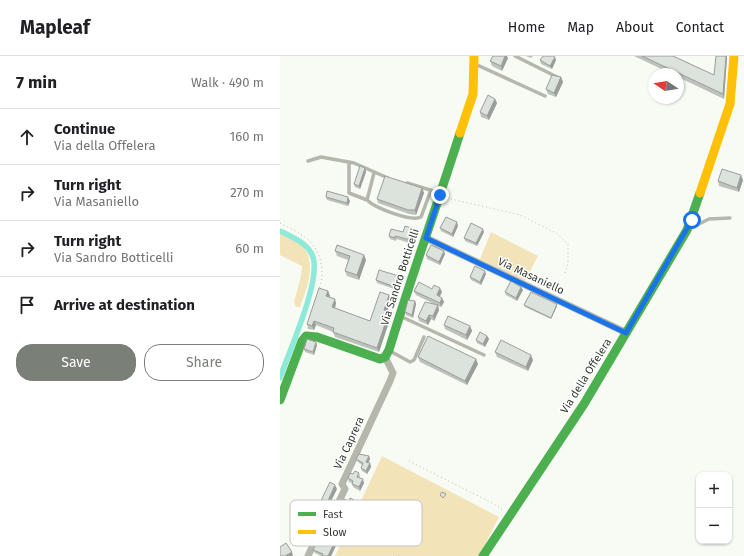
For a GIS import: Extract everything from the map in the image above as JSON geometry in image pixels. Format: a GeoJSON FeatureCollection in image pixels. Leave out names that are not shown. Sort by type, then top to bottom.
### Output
{"type":"FeatureCollection","features":[{"type":"Feature","properties":{"kind":"street","name":"Via della Offelera"},"geometry":{"type":"LineString","coordinates":[[483,556],[584,404],[688,230],[730,104],[734,56]]}},
{"type":"Feature","properties":{"kind":"street","name":"Via Sandro Botticelli"},"geometry":{"type":"LineString","coordinates":[[387,354],[410,279],[426,238],[473,94],[474,60]]}},
{"type":"Feature","properties":{"kind":"street","name":"Via Masaniello"},"geometry":{"type":"LineString","coordinates":[[426,238],[626,333]]}},
{"type":"Feature","properties":{"kind":"street"},"geometry":{"type":"LineString","coordinates":[[280,400],[302,341],[306,336],[317,337],[380,359],[387,354]]}},
{"type":"Feature","properties":{"kind":"street","name":"Via Caprera"},"geometry":{"type":"LineString","coordinates":[[339,500],[345,488],[342,484],[393,373],[387,354]]}},
{"type":"Feature","properties":{"kind":"street","name":"Via Caprera"},"geometry":{"type":"LineString","coordinates":[[308,556],[313,546]]}},
{"type":"Feature","properties":{"kind":"lane"},"geometry":{"type":"LineString","coordinates":[[515,56],[557,77]]}},
{"type":"Feature","properties":{"kind":"lane"},"geometry":{"type":"LineString","coordinates":[[474,60],[545,96]]}},
{"type":"Feature","properties":{"kind":"lane"},"geometry":{"type":"LineString","coordinates":[[308,161],[321,157],[349,162],[368,168],[374,173],[394,180]]}},
{"type":"Feature","properties":{"kind":"lane"},"geometry":{"type":"LineString","coordinates":[[349,162],[349,193],[367,200],[372,205],[404,217],[417,219],[421,217],[431,190]]}},
{"type":"Feature","properties":{"kind":"lane"},"geometry":{"type":"LineString","coordinates":[[367,200],[374,173]]}},
{"type":"Feature","properties":{"kind":"lane"},"geometry":{"type":"LineString","coordinates":[[401,182],[440,194]]}},
{"type":"Feature","properties":{"kind":"lane"},"geometry":{"type":"LineString","coordinates":[[688,230],[709,219],[730,218]]}},
{"type":"Feature","properties":{"kind":"lane"},"geometry":{"type":"LineString","coordinates":[[399,315],[484,355]]}},
{"type":"Feature","properties":{"kind":"lane"},"geometry":{"type":"LineString","coordinates":[[387,354],[410,362],[414,360],[424,337]]}},
{"type":"Feature","properties":{"kind":"path"},"geometry":{"type":"LineString","coordinates":[[440,194],[520,215],[556,233],[568,244],[568,264],[564,276]]}},
{"type":"Feature","properties":{"kind":"path"},"geometry":{"type":"LineString","coordinates":[[280,223],[304,235],[317,248],[322,276],[313,305]]}},
{"type":"Feature","properties":{"kind":"path"},"geometry":{"type":"LineString","coordinates":[[410,461],[494,504],[510,516]]}},
{"type":"Feature","properties":{"kind":"shaded area"},"geometry":{"type":"Polygon","coordinates":[[[491,232],[538,256],[525,281],[480,259],[491,232]]]}},
{"type":"Feature","properties":{"kind":"shaded area"},"geometry":{"type":"Polygon","coordinates":[[[280,233],[299,243],[308,254],[310,262],[309,278],[300,307],[296,307],[294,302],[302,266],[280,255],[280,233]]]}},
{"type":"Feature","properties":{"kind":"shaded area"},"geometry":{"type":"Polygon","coordinates":[[[382,456],[499,517],[479,556],[335,556],[340,546],[422,546],[422,500],[361,500],[382,456]]]}},
{"type":"Feature","properties":{"kind":"building"},"geometry":{"type":"Polygon","coordinates":[[[493,56],[505,56],[501,66],[490,61],[493,56]]]}},
{"type":"Feature","properties":{"kind":"building"},"geometry":{"type":"Polygon","coordinates":[[[543,56],[555,57],[550,66],[540,60],[543,56]]]}},
{"type":"Feature","properties":{"kind":"building"},"geometry":{"type":"Polygon","coordinates":[[[642,56],[673,56],[714,75],[716,56],[726,56],[723,94],[684,76],[684,68],[668,68],[642,56]]]}},
{"type":"Feature","properties":{"kind":"building"},"geometry":{"type":"Polygon","coordinates":[[[552,75],[561,77],[554,93],[546,89],[552,75]]]}},
{"type":"Feature","properties":{"kind":"building"},"geometry":{"type":"Polygon","coordinates":[[[488,95],[495,99],[487,116],[480,112],[488,95]]]}},
{"type":"Feature","properties":{"kind":"building"},"geometry":{"type":"Polygon","coordinates":[[[360,166],[365,168],[359,186],[354,184],[360,166]]]}},
{"type":"Feature","properties":{"kind":"building"},"geometry":{"type":"Polygon","coordinates":[[[722,169],[741,175],[737,188],[718,181],[722,169]]]}},
{"type":"Feature","properties":{"kind":"building"},"geometry":{"type":"Polygon","coordinates":[[[385,176],[422,188],[415,210],[408,210],[377,199],[385,176]]]}},
{"type":"Feature","properties":{"kind":"building"},"geometry":{"type":"Polygon","coordinates":[[[327,191],[348,197],[347,203],[326,197],[327,191]]]}},
{"type":"Feature","properties":{"kind":"building"},"geometry":{"type":"Polygon","coordinates":[[[446,217],[457,222],[452,234],[440,228],[446,217]]]}},
{"type":"Feature","properties":{"kind":"building"},"geometry":{"type":"Polygon","coordinates":[[[471,223],[483,229],[476,243],[464,238],[471,223]]]}},
{"type":"Feature","properties":{"kind":"building"},"geometry":{"type":"Polygon","coordinates":[[[405,226],[415,229],[411,240],[389,236],[391,229],[403,232],[405,226]]]}},
{"type":"Feature","properties":{"kind":"building"},"geometry":{"type":"Polygon","coordinates":[[[337,245],[364,255],[357,275],[345,271],[350,256],[335,251],[337,245]]]}},
{"type":"Feature","properties":{"kind":"building"},"geometry":{"type":"Polygon","coordinates":[[[431,245],[444,251],[439,262],[426,255],[431,245]]]}},
{"type":"Feature","properties":{"kind":"building"},"geometry":{"type":"Polygon","coordinates":[[[475,266],[485,271],[480,282],[470,277],[475,266]]]}},
{"type":"Feature","properties":{"kind":"building"},"geometry":{"type":"Polygon","coordinates":[[[379,270],[402,277],[398,288],[376,280],[379,270]]]}},
{"type":"Feature","properties":{"kind":"building"},"geometry":{"type":"Polygon","coordinates":[[[511,281],[521,287],[516,298],[505,292],[511,281]]]}},
{"type":"Feature","properties":{"kind":"building"},"geometry":{"type":"Polygon","coordinates":[[[419,282],[432,289],[434,285],[440,288],[437,295],[442,298],[440,303],[414,291],[419,282]]]}},
{"type":"Feature","properties":{"kind":"building"},"geometry":{"type":"Polygon","coordinates":[[[319,288],[328,291],[326,296],[335,299],[332,307],[370,321],[380,292],[389,295],[384,310],[389,312],[377,348],[333,332],[334,328],[314,321],[312,326],[307,324],[319,288]]]}},
{"type":"Feature","properties":{"kind":"building"},"geometry":{"type":"Polygon","coordinates":[[[531,292],[557,304],[551,318],[524,305],[531,292]]]}},
{"type":"Feature","properties":{"kind":"building"},"geometry":{"type":"Polygon","coordinates":[[[408,300],[415,301],[412,315],[405,312],[408,300]]]}},
{"type":"Feature","properties":{"kind":"building"},"geometry":{"type":"Polygon","coordinates":[[[425,302],[438,305],[433,316],[429,315],[426,321],[418,317],[425,302]]]}},
{"type":"Feature","properties":{"kind":"building"},"geometry":{"type":"Polygon","coordinates":[[[448,316],[470,326],[466,335],[444,325],[448,316]]]}},
{"type":"Feature","properties":{"kind":"building"},"geometry":{"type":"Polygon","coordinates":[[[480,332],[487,336],[483,344],[476,340],[480,332]]]}},
{"type":"Feature","properties":{"kind":"building"},"geometry":{"type":"Polygon","coordinates":[[[428,336],[476,359],[465,381],[418,357],[428,336]]]}},
{"type":"Feature","properties":{"kind":"building"},"geometry":{"type":"Polygon","coordinates":[[[307,339],[316,342],[313,352],[304,349],[307,339]]]}},
{"type":"Feature","properties":{"kind":"building"},"geometry":{"type":"Polygon","coordinates":[[[501,340],[531,355],[526,367],[495,352],[501,340]]]}},
{"type":"Feature","properties":{"kind":"building"},"geometry":{"type":"Polygon","coordinates":[[[359,454],[369,456],[366,462],[370,463],[366,471],[361,468],[363,463],[356,459],[359,454]]]}},
{"type":"Feature","properties":{"kind":"building"},"geometry":{"type":"Polygon","coordinates":[[[355,471],[359,473],[357,477],[363,479],[359,487],[352,484],[353,481],[348,478],[350,473],[353,474],[355,471]]]}},
{"type":"Feature","properties":{"kind":"building"},"geometry":{"type":"Polygon","coordinates":[[[330,482],[335,485],[328,500],[321,500],[330,482]]]}},
{"type":"Feature","properties":{"kind":"building"},"geometry":{"type":"Polygon","coordinates":[[[442,492],[446,494],[443,498],[440,495],[442,492]]]}},
{"type":"Feature","properties":{"kind":"building"},"geometry":{"type":"Polygon","coordinates":[[[286,543],[292,552],[285,556],[280,556],[280,547],[286,543]]]}},
{"type":"Feature","properties":{"kind":"building"},"geometry":{"type":"Polygon","coordinates":[[[315,546],[333,546],[328,556],[322,556],[323,554],[313,550],[315,546]]]}},
{"type":"Feature","properties":{"kind":"waterway"},"geometry":{"type":"LineString","coordinates":[[280,231],[304,244],[311,252],[314,268],[312,283],[303,317],[280,378]]}},
{"type":"Feature","properties":{"kind":"traffic: fast"},"geometry":{"type":"LineString","coordinates":[[280,400],[302,341],[306,336],[317,337],[380,359],[385,357],[389,350],[460,133]]}},
{"type":"Feature","properties":{"kind":"traffic: fast"},"geometry":{"type":"LineString","coordinates":[[483,556],[584,404],[687,230],[700,193]]}},
{"type":"Feature","properties":{"kind":"traffic: slow"},"geometry":{"type":"LineString","coordinates":[[460,133],[473,94],[474,56]]}},
{"type":"Feature","properties":{"kind":"traffic: slow"},"geometry":{"type":"LineString","coordinates":[[700,193],[730,104],[734,56]]}},
{"type":"Feature","properties":{"kind":"route"},"geometry":{"type":"LineString","coordinates":[[440,195],[426,238],[626,333],[688,230],[692,220]]}}]}
